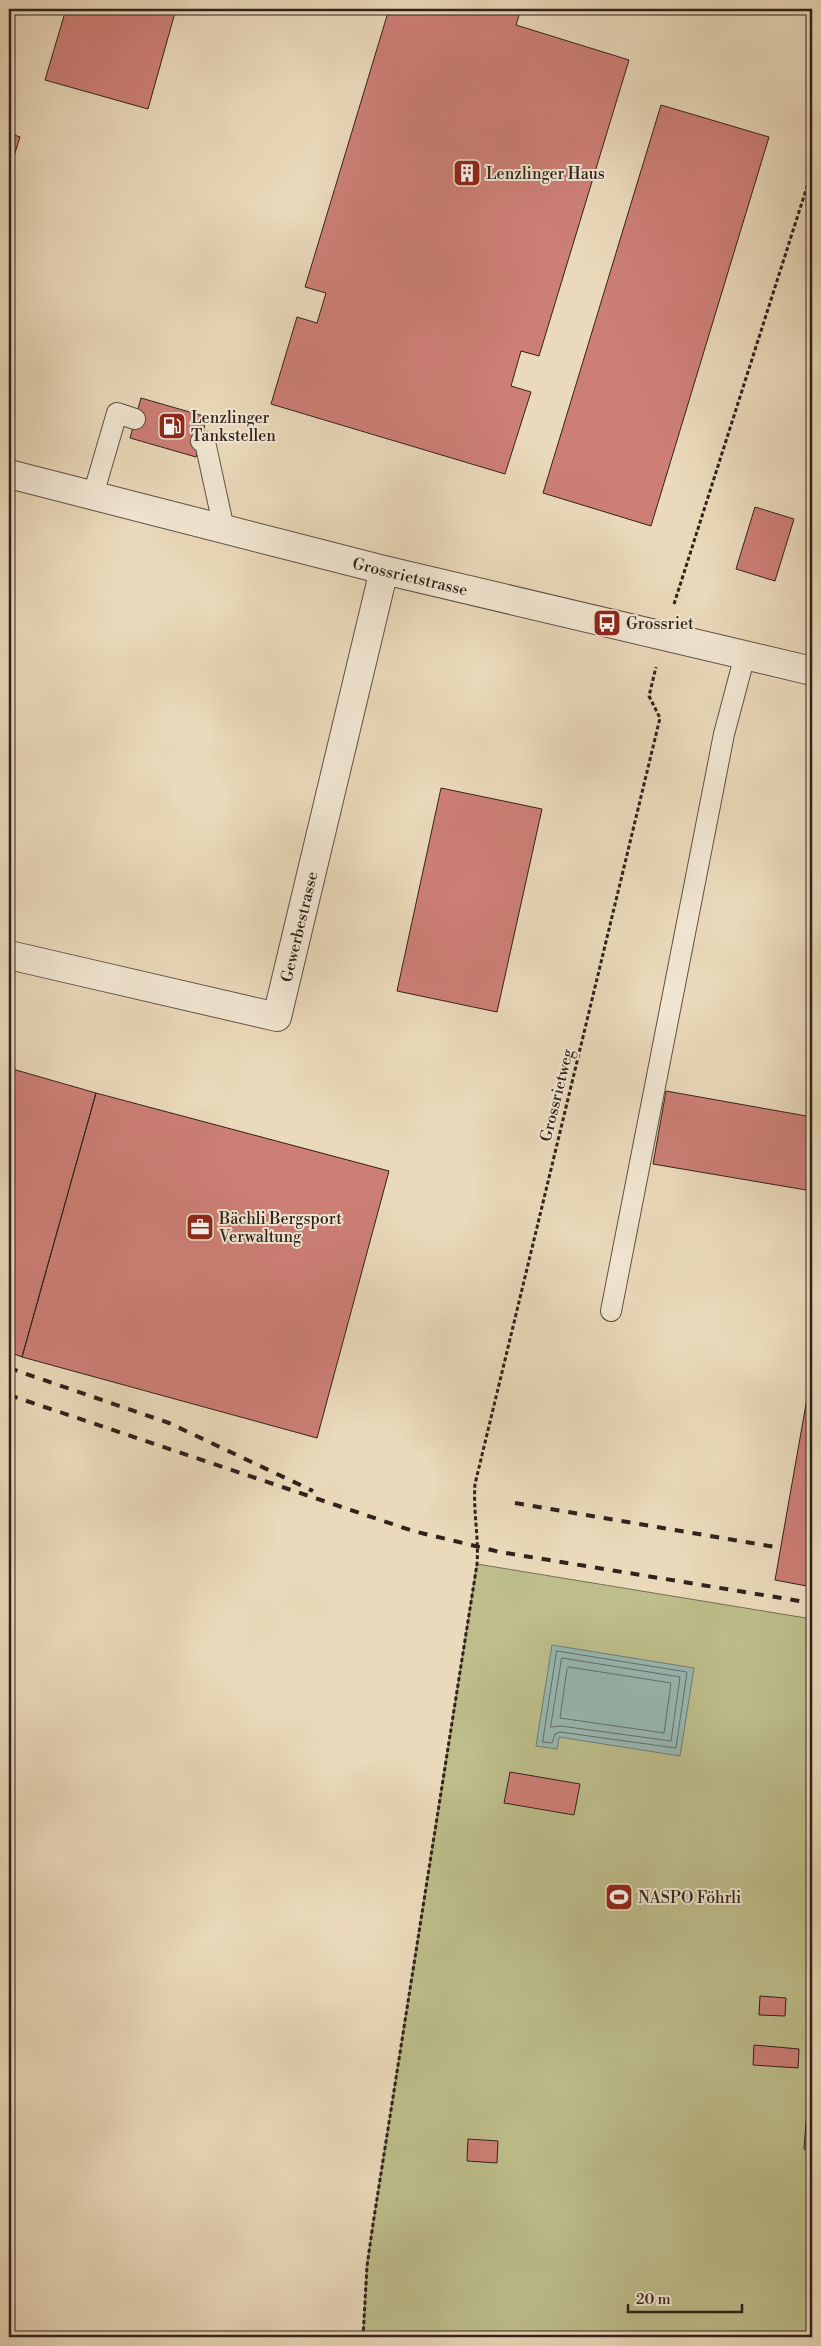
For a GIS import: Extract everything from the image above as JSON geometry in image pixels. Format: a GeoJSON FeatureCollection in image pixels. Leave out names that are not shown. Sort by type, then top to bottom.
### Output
{"type":"FeatureCollection","features":[{"type":"Feature","properties":{"kind":"street","name":"Grossrietstrasse"},"geometry":{"type":"LineString","coordinates":[[9,474],[384,570],[812,671]]}},
{"type":"Feature","properties":{"kind":"street","name":"Gewerbestrasse"},"geometry":{"type":"LineString","coordinates":[[9,955],[277,1016],[384,570]]}},
{"type":"Feature","properties":{"kind":"lane"},"geometry":{"type":"LineString","coordinates":[[93,495],[117,413],[135,419]]}},
{"type":"Feature","properties":{"kind":"lane"},"geometry":{"type":"LineString","coordinates":[[201,441],[205,442],[224,529]]}},
{"type":"Feature","properties":{"kind":"lane"},"geometry":{"type":"LineString","coordinates":[[611,1311],[724,734],[745,655]]}},
{"type":"Feature","properties":{"kind":"path","name":"Grossrietweg"},"geometry":{"type":"LineString","coordinates":[[363,2337],[373,2224],[477,1564],[475,1484],[660,718],[649,696],[664,636],[812,171]]}},
{"type":"Feature","properties":{"kind":"green space","name":"NASPO Föhrli"},"geometry":{"type":"Polygon","coordinates":[[[477,1564],[812,1619],[812,2337],[363,2337],[367,2266],[373,2224],[477,1564]]]}},
{"type":"Feature","properties":{"kind":"water"},"geometry":{"type":"Polygon","coordinates":[[[552,1645],[694,1668],[680,1756],[559,1737],[557,1749],[536,1746],[552,1645]]]}},
{"type":"Feature","properties":{"kind":"building"},"geometry":{"type":"Polygon","coordinates":[[[66,9],[176,9],[148,109],[45,80],[66,9]]]}},
{"type":"Feature","properties":{"kind":"building","name":"Lenzlinger Haus"},"geometry":{"type":"Polygon","coordinates":[[[389,9],[521,9],[516,25],[629,60],[539,356],[521,351],[511,386],[531,392],[505,474],[271,404],[297,317],[317,323],[326,293],[305,287],[389,9]]]}},
{"type":"Feature","properties":{"kind":"building"},"geometry":{"type":"Polygon","coordinates":[[[661,105],[769,137],[651,526],[543,493],[661,105]]]}},
{"type":"Feature","properties":{"kind":"building"},"geometry":{"type":"Polygon","coordinates":[[[9,133],[20,137],[9,172],[9,133]]]}},
{"type":"Feature","properties":{"kind":"building"},"geometry":{"type":"Polygon","coordinates":[[[141,398],[207,417],[196,457],[130,438],[141,398]]]}},
{"type":"Feature","properties":{"kind":"building"},"geometry":{"type":"Polygon","coordinates":[[[812,472],[812,492],[806,490],[812,472]]]}},
{"type":"Feature","properties":{"kind":"building"},"geometry":{"type":"Polygon","coordinates":[[[755,507],[794,519],[775,581],[736,569],[755,507]]]}},
{"type":"Feature","properties":{"kind":"building"},"geometry":{"type":"Polygon","coordinates":[[[441,788],[542,809],[497,1012],[397,991],[441,788]]]}},
{"type":"Feature","properties":{"kind":"building"},"geometry":{"type":"Polygon","coordinates":[[[9,1068],[96,1093],[22,1357],[9,1352],[9,1068]]]}},
{"type":"Feature","properties":{"kind":"building"},"geometry":{"type":"Polygon","coordinates":[[[666,1091],[812,1117],[812,1191],[653,1164],[666,1091]]]}},
{"type":"Feature","properties":{"kind":"building"},"geometry":{"type":"Polygon","coordinates":[[[96,1093],[389,1171],[317,1438],[22,1357],[96,1093]]]}},
{"type":"Feature","properties":{"kind":"building"},"geometry":{"type":"Polygon","coordinates":[[[812,1370],[812,1587],[775,1580],[812,1370]]]}},
{"type":"Feature","properties":{"kind":"building"},"geometry":{"type":"Polygon","coordinates":[[[510,1772],[580,1784],[574,1815],[504,1803],[510,1772]]]}},
{"type":"Feature","properties":{"kind":"building"},"geometry":{"type":"Polygon","coordinates":[[[760,1996],[786,1998],[785,2016],[759,2015],[760,1996]]]}},
{"type":"Feature","properties":{"kind":"building"},"geometry":{"type":"Polygon","coordinates":[[[754,2045],[799,2049],[798,2068],[753,2065],[754,2045]]]}},
{"type":"Feature","properties":{"kind":"building"},"geometry":{"type":"Polygon","coordinates":[[[808,2097],[812,2098],[812,2150],[804,2149],[808,2097]]]}},
{"type":"Feature","properties":{"kind":"building"},"geometry":{"type":"Polygon","coordinates":[[[468,2139],[498,2141],[497,2163],[467,2161],[468,2139]]]}},
{"type":"Feature","properties":{"kind":"railway"},"geometry":{"type":"LineString","coordinates":[[9,1368],[169,1423],[313,1491]]}},
{"type":"Feature","properties":{"kind":"railway"},"geometry":{"type":"LineString","coordinates":[[9,1395],[413,1531],[500,1552],[812,1603]]}},
{"type":"Feature","properties":{"kind":"railway"},"geometry":{"type":"LineString","coordinates":[[515,1503],[781,1548]]}},
{"type":"Feature","properties":{"kind":"place","name":"Lenzlinger Haus"},"geometry":{"type":"Point","coordinates":[467,173]}},
{"type":"Feature","properties":{"kind":"place","name":"Lenzlinger Tankstellen"},"geometry":{"type":"Point","coordinates":[172,426]}},
{"type":"Feature","properties":{"kind":"place","name":"Grossriet"},"geometry":{"type":"Point","coordinates":[607,623]}},
{"type":"Feature","properties":{"kind":"place","name":"Bächli Bergsport Verwaltung"},"geometry":{"type":"Point","coordinates":[200,1227]}},
{"type":"Feature","properties":{"kind":"place","name":"NASPO Föhrli"},"geometry":{"type":"Point","coordinates":[619,1897]}}]}
